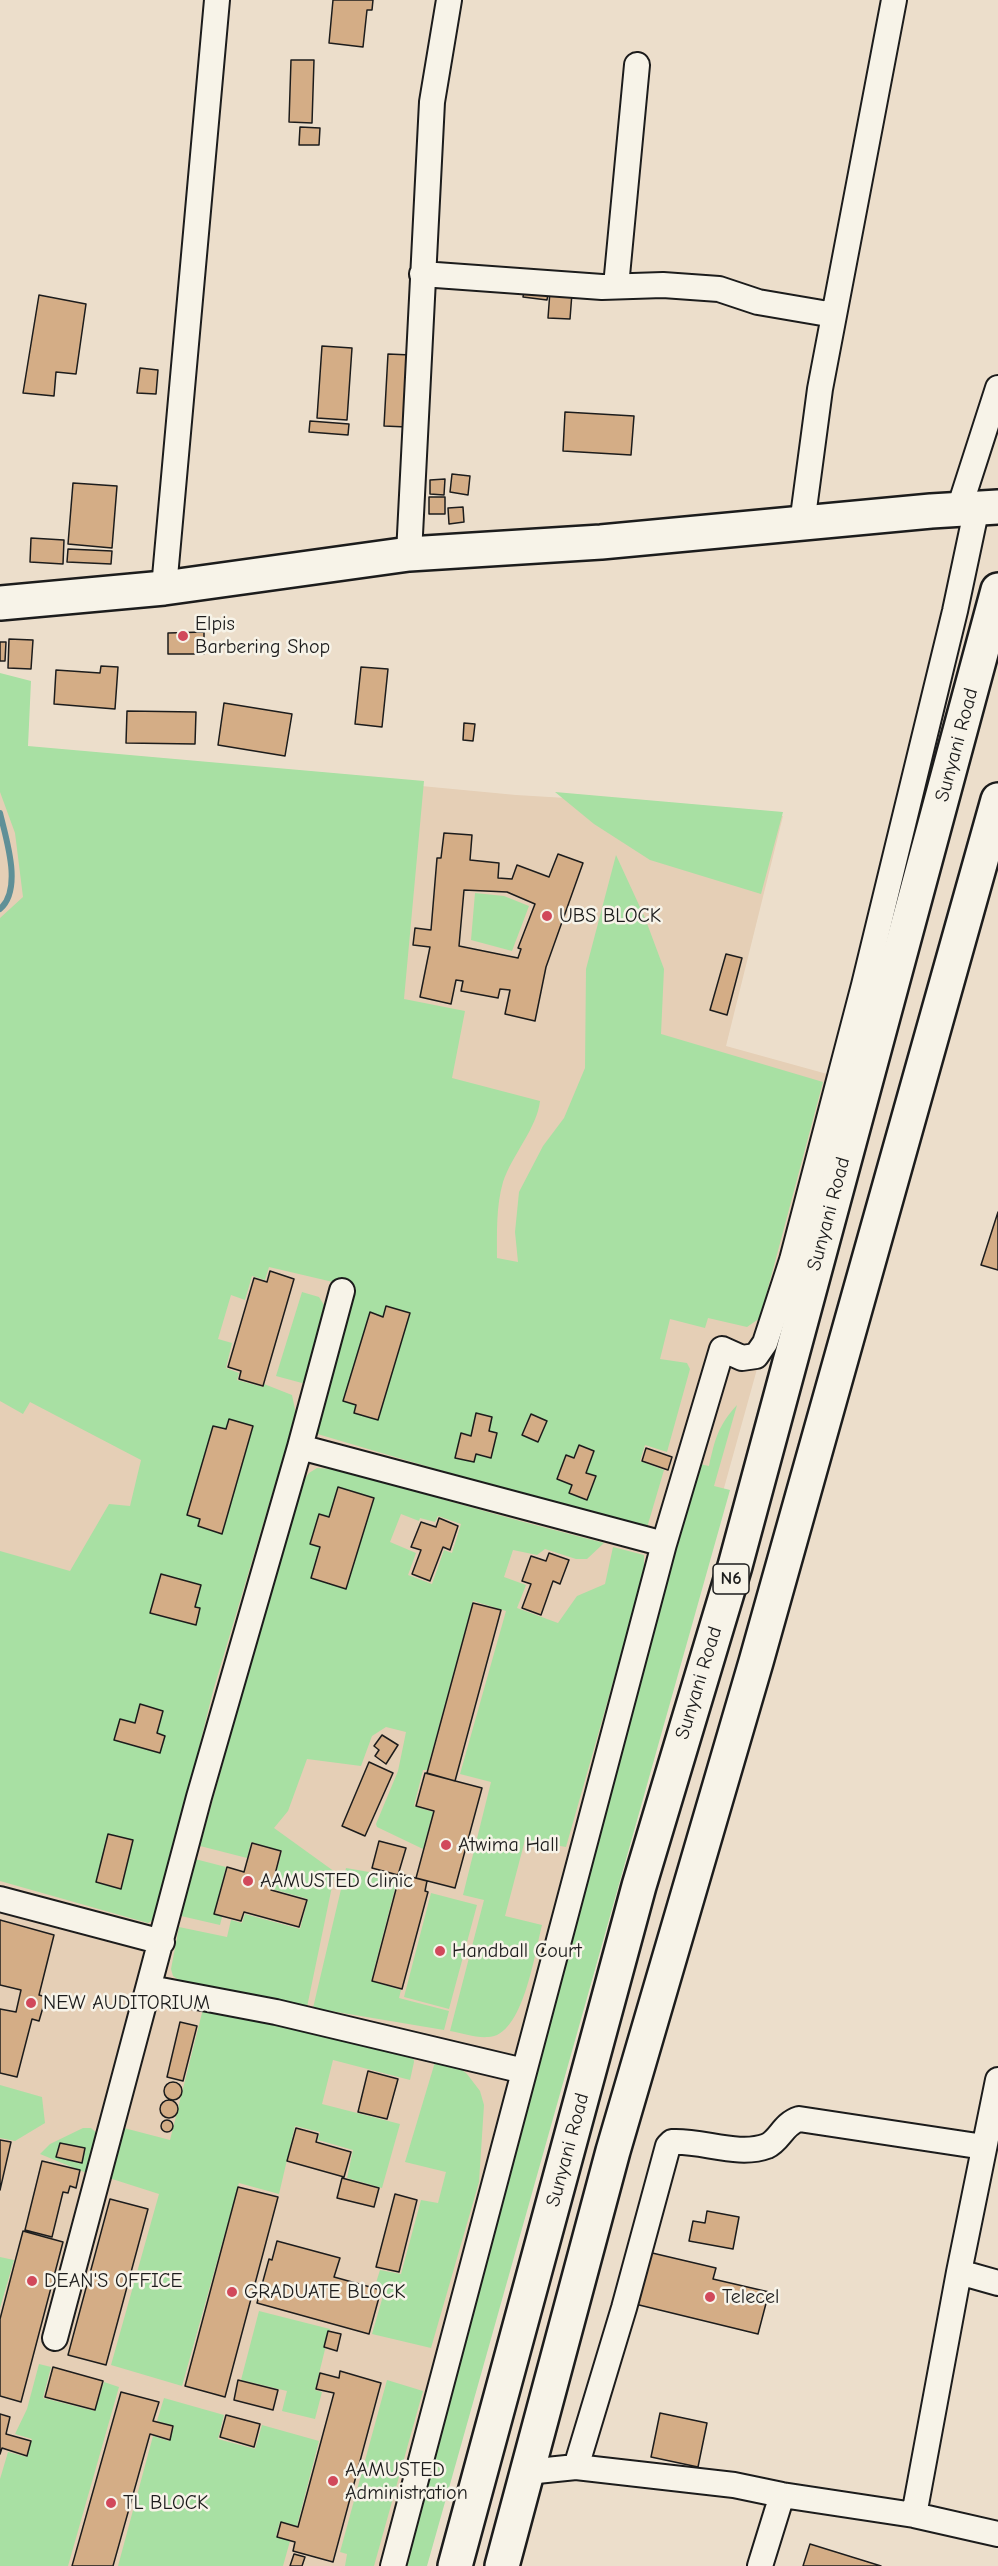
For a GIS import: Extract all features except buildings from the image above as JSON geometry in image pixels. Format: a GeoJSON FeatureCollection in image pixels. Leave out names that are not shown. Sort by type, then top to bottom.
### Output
{"type":"FeatureCollection","features":[{"type":"Feature","properties":{"kind":"main road"},"geometry":{"type":"LineString","coordinates":[[0,603],[164,588],[409,554],[601,542],[978,507]]}},
{"type":"Feature","properties":{"kind":"main road","name":"Sunyani Road"},"geometry":{"type":"LineString","coordinates":[[455,2566],[639,1886],[735,1566],[998,590]]}},
{"type":"Feature","properties":{"kind":"main road","name":"N6"},"geometry":{"type":"LineString","coordinates":[[502,2566],[613,2151],[763,1639],[998,802]]}},
{"type":"Feature","properties":{"kind":"main road"},"geometry":{"type":"LineString","coordinates":[[558,2186],[613,2151]]}},
{"type":"Feature","properties":{"kind":"street"},"geometry":{"type":"LineString","coordinates":[[164,588],[217,0]]}},
{"type":"Feature","properties":{"kind":"street"},"geometry":{"type":"LineString","coordinates":[[409,554],[432,102],[448,0]]}},
{"type":"Feature","properties":{"kind":"street"},"geometry":{"type":"LineString","coordinates":[[802,524],[820,389],[894,0]]}},
{"type":"Feature","properties":{"kind":"street"},"geometry":{"type":"LineString","coordinates":[[616,286],[637,65]]}},
{"type":"Feature","properties":{"kind":"street"},"geometry":{"type":"LineString","coordinates":[[422,274],[616,286],[663,285],[719,289],[758,302],[834,315]]}},
{"type":"Feature","properties":{"kind":"street"},"geometry":{"type":"LineString","coordinates":[[393,2566],[664,1544],[722,1348],[742,1358],[756,1356],[765,1343],[792,1260],[866,974],[952,622],[978,507],[998,388]]}},
{"type":"Feature","properties":{"kind":"street"},"geometry":{"type":"LineString","coordinates":[[55,2338],[200,1797],[342,1291]]}},
{"type":"Feature","properties":{"kind":"street"},"geometry":{"type":"LineString","coordinates":[[300,1447],[664,1544]]}},
{"type":"Feature","properties":{"kind":"street"},"geometry":{"type":"LineString","coordinates":[[0,1899],[162,1942]]}},
{"type":"Feature","properties":{"kind":"street"},"geometry":{"type":"LineString","coordinates":[[150,1988],[276,2012],[524,2072]]}},
{"type":"Feature","properties":{"kind":"street"},"geometry":{"type":"LineString","coordinates":[[914,2516],[959,2272],[998,2080]]}},
{"type":"Feature","properties":{"kind":"street"},"geometry":{"type":"LineString","coordinates":[[576,2467],[624,2308],[668,2146],[672,2142],[754,2150],[770,2144],[790,2122],[799,2119],[984,2147]]}},
{"type":"Feature","properties":{"kind":"street"},"geometry":{"type":"LineString","coordinates":[[959,2272],[998,2283]]}},
{"type":"Feature","properties":{"kind":"street"},"geometry":{"type":"LineString","coordinates":[[527,2472],[576,2467],[734,2485],[914,2516],[998,2534]]}},
{"type":"Feature","properties":{"kind":"street"},"geometry":{"type":"LineString","coordinates":[[760,2566],[782,2495]]}},
{"type":"Feature","properties":{"kind":"shaded area"},"geometry":{"type":"Polygon","coordinates":[[[0,746],[516,795],[733,808],[783,816],[726,1046],[838,1077],[425,2566],[0,2566],[0,746]]]}},
{"type":"Feature","properties":{"kind":"green space"},"geometry":{"type":"Polygon","coordinates":[[[0,673],[31,681],[28,746],[424,781],[404,999],[465,1011],[452,1078],[540,1101],[534,1121],[503,1182],[498,1210],[497,1258],[518,1262],[515,1232],[519,1192],[543,1146],[564,1118],[585,1068],[586,969],[616,855],[645,918],[664,969],[661,1034],[823,1082],[760,1318],[747,1327],[708,1318],[705,1328],[670,1319],[660,1359],[687,1363],[690,1369],[667,1452],[645,1445],[640,1461],[664,1470],[646,1531],[314,1433],[350,1286],[269,1267],[265,1280],[252,1276],[245,1300],[231,1295],[218,1339],[232,1343],[226,1368],[239,1373],[237,1380],[263,1387],[264,1384],[292,1395],[296,1414],[213,1691],[157,1918],[148,1923],[0,1881],[0,1551],[70,1571],[109,1504],[130,1506],[141,1460],[30,1402],[23,1414],[0,1401],[0,918],[23,897],[15,833],[0,792],[0,673]]]}},
{"type":"Feature","properties":{"kind":"green space"},"geometry":{"type":"Polygon","coordinates":[[[555,792],[783,812],[761,894],[650,860],[594,824],[555,792]]]}},
{"type":"Feature","properties":{"kind":"green space"},"geometry":{"type":"Polygon","coordinates":[[[475,893],[504,896],[529,906],[512,951],[471,940],[475,893]]]}},
{"type":"Feature","properties":{"kind":"green space"},"geometry":{"type":"Polygon","coordinates":[[[302,1292],[319,1297],[324,1305],[305,1381],[302,1383],[276,1376],[302,1292]]]}},
{"type":"Feature","properties":{"kind":"green space"},"geometry":{"type":"Polygon","coordinates":[[[737,1405],[714,1486],[730,1490],[427,2566],[398,2566],[695,1463],[709,1466],[718,1433],[737,1405]]]}},
{"type":"Feature","properties":{"kind":"green space"},"geometry":{"type":"Polygon","coordinates":[[[317,1468],[366,1475],[465,1506],[604,1543],[587,1559],[576,1559],[545,1549],[537,1555],[513,1550],[504,1577],[526,1585],[517,1608],[558,1623],[577,1596],[605,1584],[613,1547],[644,1555],[644,1573],[566,1847],[525,1840],[505,1916],[542,1925],[526,1991],[519,2009],[500,2033],[488,2037],[450,2031],[484,1900],[463,1895],[491,1782],[460,1774],[506,1611],[473,1601],[427,1770],[423,1770],[414,1806],[433,1812],[423,1849],[377,1827],[376,1824],[398,1771],[406,1732],[386,1727],[372,1736],[361,1766],[307,1759],[288,1811],[274,1828],[335,1872],[307,2007],[179,1980],[173,1976],[171,1969],[179,1927],[227,1937],[231,1920],[242,1923],[245,1914],[300,1929],[308,1899],[272,1889],[282,1851],[251,1842],[247,1858],[200,1846],[300,1485],[309,1473],[317,1468]],[[401,1514],[390,1542],[416,1553],[408,1575],[432,1584],[444,1550],[452,1553],[461,1524],[438,1516],[435,1522],[420,1518],[419,1521],[401,1514]]]}},
{"type":"Feature","properties":{"kind":"green space"},"geometry":{"type":"Polygon","coordinates":[[[195,1859],[226,1867],[214,1914],[222,1917],[220,1925],[181,1916],[195,1859]]]}},
{"type":"Feature","properties":{"kind":"green space"},"geometry":{"type":"Polygon","coordinates":[[[346,1868],[398,1877],[371,1981],[401,1990],[399,1998],[449,2011],[444,2030],[313,2008],[346,1868]]]}},
{"type":"Feature","properties":{"kind":"green space","name":"Handball Court"},"geometry":{"type":"Polygon","coordinates":[[[431,1893],[477,1905],[449,2009],[404,1997],[431,1893]]]}},
{"type":"Feature","properties":{"kind":"green space"},"geometry":{"type":"Polygon","coordinates":[[[203,2009],[408,2050],[413,2054],[414,2062],[410,2080],[333,2060],[322,2104],[400,2124],[382,2188],[347,2178],[353,2150],[318,2140],[320,2132],[295,2126],[279,2194],[239,2183],[182,2386],[111,2365],[159,2194],[109,2178],[124,2128],[170,2140],[203,2009]]]}},
{"type":"Feature","properties":{"kind":"green space"},"geometry":{"type":"Polygon","coordinates":[[[435,2062],[456,2065],[467,2074],[480,2091],[484,2105],[479,2182],[431,2348],[372,2334],[385,2289],[375,2286],[380,2270],[401,2274],[421,2200],[438,2203],[446,2172],[405,2162],[435,2062]]]}},
{"type":"Feature","properties":{"kind":"green space"},"geometry":{"type":"Polygon","coordinates":[[[0,2085],[42,2097],[45,2123],[15,2141],[0,2138],[0,2085]]]}},
{"type":"Feature","properties":{"kind":"green space"},"geometry":{"type":"Polygon","coordinates":[[[83,2128],[91,2128],[100,2136],[89,2174],[40,2154],[50,2144],[83,2128]]]}},
{"type":"Feature","properties":{"kind":"green space"},"geometry":{"type":"Polygon","coordinates":[[[0,2257],[14,2260],[0,2308],[0,2257]]]}},
{"type":"Feature","properties":{"kind":"green space"},"geometry":{"type":"Polygon","coordinates":[[[259,2311],[330,2329],[315,2390],[322,2392],[315,2419],[282,2411],[287,2391],[241,2380],[259,2311]]]}},
{"type":"Feature","properties":{"kind":"green space"},"geometry":{"type":"Polygon","coordinates":[[[39,2364],[51,2367],[43,2398],[95,2411],[104,2382],[119,2387],[68,2566],[0,2566],[0,2479],[8,2452],[27,2457],[32,2439],[15,2434],[27,2409],[39,2364]]]}},
{"type":"Feature","properties":{"kind":"green space"},"geometry":{"type":"Polygon","coordinates":[[[387,2380],[423,2391],[374,2566],[345,2566],[347,2554],[340,2552],[387,2380]]]}},
{"type":"Feature","properties":{"kind":"green space"},"geometry":{"type":"Polygon","coordinates":[[[164,2398],[224,2415],[218,2439],[255,2449],[262,2425],[319,2441],[297,2526],[280,2522],[276,2536],[290,2541],[283,2566],[118,2566],[153,2436],[169,2441],[174,2426],[157,2421],[164,2398]]]}},
{"type":"Feature","properties":{"kind":"waterway"},"geometry":{"type":"LineString","coordinates":[[0,813],[9,850],[12,877],[7,900],[0,909]]}},
{"type":"Feature","properties":{"kind":"place","name":"Elpis Barbering Shop"},"geometry":{"type":"Point","coordinates":[183,636]}},
{"type":"Feature","properties":{"kind":"place","name":"UBS BLOCK"},"geometry":{"type":"Point","coordinates":[547,916]}},
{"type":"Feature","properties":{"kind":"place","name":"Atwima Hall"},"geometry":{"type":"Point","coordinates":[446,1845]}},
{"type":"Feature","properties":{"kind":"place","name":"AAMUSTED Clinic"},"geometry":{"type":"Point","coordinates":[248,1881]}},
{"type":"Feature","properties":{"kind":"place","name":"Handball Court"},"geometry":{"type":"Point","coordinates":[440,1951]}},
{"type":"Feature","properties":{"kind":"place","name":"NEW AUDITORIUM"},"geometry":{"type":"Point","coordinates":[31,2003]}},
{"type":"Feature","properties":{"kind":"place","name":"DEAN'S OFFICE"},"geometry":{"type":"Point","coordinates":[32,2281]}},
{"type":"Feature","properties":{"kind":"place","name":"GRADUATE BLOCK"},"geometry":{"type":"Point","coordinates":[232,2292]}},
{"type":"Feature","properties":{"kind":"place","name":"Telecel"},"geometry":{"type":"Point","coordinates":[710,2297]}},
{"type":"Feature","properties":{"kind":"place","name":"AAMUSTED Administration"},"geometry":{"type":"Point","coordinates":[333,2481]}},
{"type":"Feature","properties":{"kind":"place","name":"TL BLOCK"},"geometry":{"type":"Point","coordinates":[111,2503]}}]}
